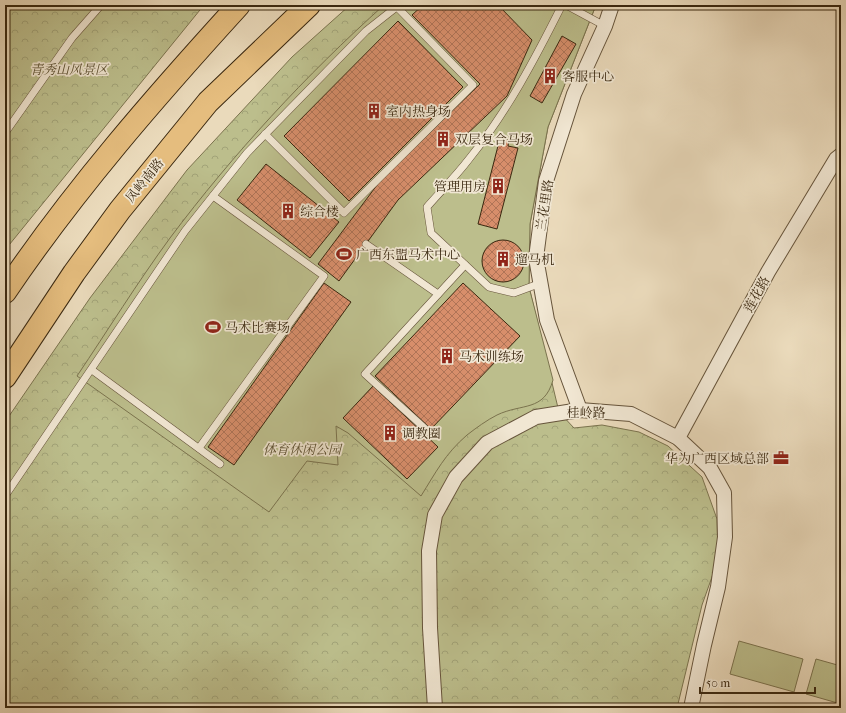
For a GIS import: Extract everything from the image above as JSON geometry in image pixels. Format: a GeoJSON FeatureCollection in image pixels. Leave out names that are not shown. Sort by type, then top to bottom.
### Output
{"type":"FeatureCollection","features":[{"type":"Feature","properties":{"kind":"main road"},"geometry":{"type":"LineString","coordinates":[[5,292],[40,240],[176,74],[239,5]]}},
{"type":"Feature","properties":{"kind":"main road","name":"凤岭南路"},"geometry":{"type":"LineString","coordinates":[[5,377],[74,273],[120,210],[208,102],[309,5]]}},
{"type":"Feature","properties":{"kind":"street","name":"兰花里路"},"geometry":{"type":"LineString","coordinates":[[580,410],[547,320],[536,258],[546,181],[574,94],[605,26],[612,5]]}},
{"type":"Feature","properties":{"kind":"street","name":"莲花路"},"geometry":{"type":"LineString","coordinates":[[678,438],[768,272],[836,159],[841,155]]}},
{"type":"Feature","properties":{"kind":"street","name":"桂岭路"},"geometry":{"type":"LineString","coordinates":[[435,708],[430,628],[429,551],[435,515],[456,477],[487,443],[536,417],[580,410],[631,414],[678,438],[710,468],[724,493],[725,537],[718,587],[691,708]]}},
{"type":"Feature","properties":{"kind":"lane"},"geometry":{"type":"LineString","coordinates":[[5,133],[72,38],[101,5]]}},
{"type":"Feature","properties":{"kind":"lane"},"geometry":{"type":"LineString","coordinates":[[540,283],[514,293],[489,287],[431,233],[427,207],[469,159],[508,105],[530,68],[562,5]]}},
{"type":"Feature","properties":{"kind":"lane"},"geometry":{"type":"LineString","coordinates":[[566,5],[605,26]]}},
{"type":"Feature","properties":{"kind":"lane"},"geometry":{"type":"LineString","coordinates":[[5,496],[185,231],[247,153],[265,134],[366,31],[398,6],[473,85],[344,213],[265,134]]}},
{"type":"Feature","properties":{"kind":"lane"},"geometry":{"type":"LineString","coordinates":[[199,448],[324,276],[213,196]]}},
{"type":"Feature","properties":{"kind":"lane"},"geometry":{"type":"LineString","coordinates":[[366,244],[438,294]]}},
{"type":"Feature","properties":{"kind":"lane"},"geometry":{"type":"LineString","coordinates":[[431,434],[365,374],[465,265]]}},
{"type":"Feature","properties":{"kind":"lane"},"geometry":{"type":"LineString","coordinates":[[92,370],[220,464]]}},
{"type":"Feature","properties":{"kind":"green space","name":"青秀山风景区"},"geometry":{"type":"Polygon","coordinates":[[[5,5],[204,5],[5,250],[5,5]]]}},
{"type":"Feature","properties":{"kind":"green space","name":"体育休闲公园"},"geometry":{"type":"Polygon","coordinates":[[[350,5],[596,5],[548,127],[530,224],[529,287],[559,412],[574,428],[602,425],[639,432],[668,446],[702,477],[717,519],[718,560],[702,605],[677,708],[5,708],[5,422],[90,298],[187,170],[292,57],[350,5]]]}},
{"type":"Feature","properties":{"kind":"green space","name":"广西东盟马术中心"},"geometry":{"type":"Polygon","coordinates":[[[384,5],[596,5],[548,127],[530,224],[529,287],[553,380],[549,390],[538,402],[497,415],[482,424],[459,442],[436,471],[421,496],[348,433],[336,426],[338,465],[307,461],[269,512],[77,376],[134,289],[170,238],[219,176],[271,116],[327,59],[384,5]]]}},
{"type":"Feature","properties":{"kind":"green space"},"geometry":{"type":"Polygon","coordinates":[[[739,641],[803,659],[794,692],[730,674],[739,641]]]}},
{"type":"Feature","properties":{"kind":"green space"},"geometry":{"type":"Polygon","coordinates":[[[816,659],[841,666],[841,704],[806,694],[816,659]]]}},
{"type":"Feature","properties":{"kind":"building","name":"双层复合马场"},"geometry":{"type":"Polygon","coordinates":[[[423,5],[498,5],[532,40],[507,96],[398,200],[339,281],[318,264],[380,181],[480,84],[412,15],[423,5]]]}},
{"type":"Feature","properties":{"kind":"building","name":"室内热身场"},"geometry":{"type":"Polygon","coordinates":[[[398,21],[463,87],[349,201],[284,136],[398,21]]]}},
{"type":"Feature","properties":{"kind":"building","name":"客服中心"},"geometry":{"type":"Polygon","coordinates":[[[562,36],[576,44],[542,103],[530,96],[562,36]]]}},
{"type":"Feature","properties":{"kind":"building","name":"管理用房"},"geometry":{"type":"Polygon","coordinates":[[[500,138],[509,140],[508,146],[518,148],[497,229],[478,224],[500,138]]]}},
{"type":"Feature","properties":{"kind":"building","name":"综合楼"},"geometry":{"type":"Polygon","coordinates":[[[266,164],[339,222],[310,258],[237,200],[266,164]]]}},
{"type":"Feature","properties":{"kind":"building","name":"遛马机"},"geometry":{"type":"Polygon","coordinates":[[[503,240],[518,246],[524,261],[518,276],[503,282],[488,276],[482,261],[488,246],[503,240]]]}},
{"type":"Feature","properties":{"kind":"building"},"geometry":{"type":"Polygon","coordinates":[[[324,283],[351,302],[234,465],[208,447],[324,283]]]}},
{"type":"Feature","properties":{"kind":"building","name":"马术训练场"},"geometry":{"type":"Polygon","coordinates":[[[463,283],[520,336],[431,429],[375,376],[463,283]]]}},
{"type":"Feature","properties":{"kind":"building","name":"调教圈"},"geometry":{"type":"Polygon","coordinates":[[[373,386],[438,447],[407,479],[343,418],[373,386]]]}},
{"type":"Feature","properties":{"kind":"place","name":"客服中心"},"geometry":{"type":"Point","coordinates":[550,76]}},
{"type":"Feature","properties":{"kind":"place","name":"室内热身场"},"geometry":{"type":"Point","coordinates":[374,111]}},
{"type":"Feature","properties":{"kind":"place","name":"双层复合马场"},"geometry":{"type":"Point","coordinates":[443,139]}},
{"type":"Feature","properties":{"kind":"place","name":"管理用房"},"geometry":{"type":"Point","coordinates":[498,186]}},
{"type":"Feature","properties":{"kind":"place","name":"综合楼"},"geometry":{"type":"Point","coordinates":[288,211]}},
{"type":"Feature","properties":{"kind":"place","name":"广西东盟马术中心"},"geometry":{"type":"Point","coordinates":[344,254]}},
{"type":"Feature","properties":{"kind":"place","name":"遛马机"},"geometry":{"type":"Point","coordinates":[503,259]}},
{"type":"Feature","properties":{"kind":"place","name":"马术比赛场"},"geometry":{"type":"Point","coordinates":[213,327]}},
{"type":"Feature","properties":{"kind":"place","name":"马术训练场"},"geometry":{"type":"Point","coordinates":[447,356]}},
{"type":"Feature","properties":{"kind":"place","name":"调教圈"},"geometry":{"type":"Point","coordinates":[390,433]}},
{"type":"Feature","properties":{"kind":"place","name":"华为广西区域总部"},"geometry":{"type":"Point","coordinates":[781,458]}}]}
